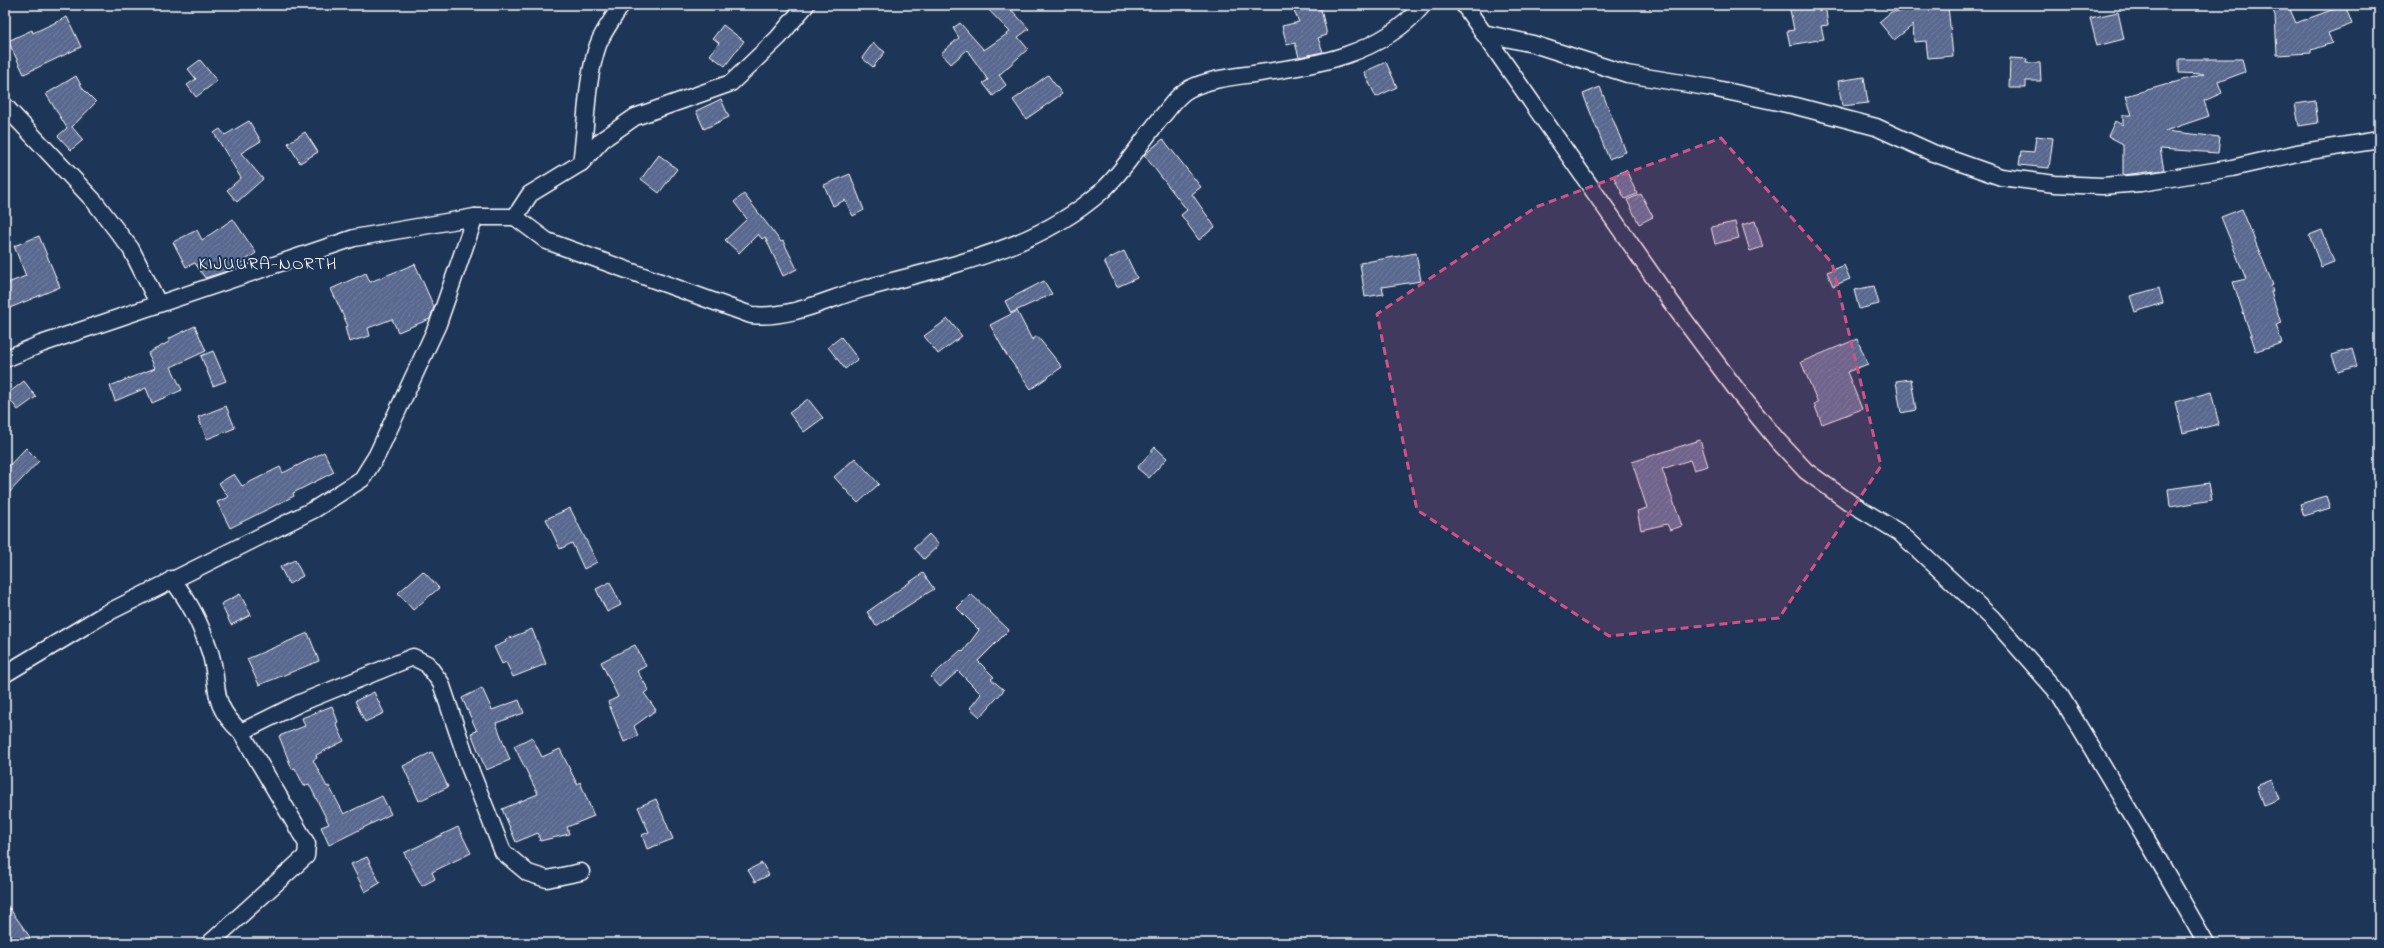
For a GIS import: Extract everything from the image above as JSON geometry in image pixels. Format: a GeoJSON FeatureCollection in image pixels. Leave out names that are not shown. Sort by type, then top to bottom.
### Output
{"type":"FeatureCollection","features":[{"type":"Feature","properties":{"kind":"street"},"geometry":{"type":"LineString","coordinates":[[581,163],[587,128],[588,88],[598,44],[621,5]]}},
{"type":"Feature","properties":{"kind":"street"},"geometry":{"type":"LineString","coordinates":[[515,217],[530,194],[581,163],[602,140],[635,117],[732,83],[778,38],[806,5]]}},
{"type":"Feature","properties":{"kind":"street"},"geometry":{"type":"LineString","coordinates":[[5,359],[41,344],[158,303],[354,238],[475,217],[515,217],[547,241],[751,315],[775,316],[793,312],[860,290],[971,261],[1051,229],[1085,206],[1107,186],[1171,105],[1181,94],[1189,89],[1216,80],[1328,61],[1360,50],[1390,35],[1423,5]]}},
{"type":"Feature","properties":{"kind":"street"},"geometry":{"type":"LineString","coordinates":[[1464,5],[1671,302],[1742,397],[1778,441],[1806,471],[1830,489],[1900,533],[1992,618],[2060,695],[2154,852],[2206,943]]}},
{"type":"Feature","properties":{"kind":"street"},"geometry":{"type":"LineString","coordinates":[[1484,33],[1533,44],[1627,74],[1712,88],[1796,106],[1876,127],[1933,153],[2001,177],[2054,184],[2102,186],[2141,183],[2232,168],[2297,153],[2379,140]]}},
{"type":"Feature","properties":{"kind":"street"},"geometry":{"type":"LineString","coordinates":[[5,106],[94,201],[131,249],[158,303]]}},
{"type":"Feature","properties":{"kind":"street"},"geometry":{"type":"LineString","coordinates":[[5,674],[105,614],[172,579],[315,509],[362,479],[376,455],[438,324],[475,217]]}},
{"type":"Feature","properties":{"kind":"street"},"geometry":{"type":"LineString","coordinates":[[172,579],[192,606],[210,653],[217,698],[226,719],[241,732],[307,844],[306,856],[210,943]]}},
{"type":"Feature","properties":{"kind":"street"},"geometry":{"type":"LineString","coordinates":[[241,732],[300,703],[413,657],[427,664],[441,683],[470,768],[503,852],[528,873],[547,879],[581,872]]}},
{"type":"Feature","properties":{"kind":"highlighted area"},"geometry":{"type":"Polygon","coordinates":[[[1721,138],[1832,263],[1881,466],[1779,618],[1609,636],[1417,510],[1377,314],[1536,207],[1721,138]]]}},
{"type":"Feature","properties":{"kind":"building"},"geometry":{"type":"Polygon","coordinates":[[[984,5],[1007,5],[1029,29],[1018,37],[1028,49],[999,75],[1006,85],[993,96],[983,83],[988,80],[967,50],[951,64],[941,53],[959,38],[953,28],[960,23],[984,50],[1010,32],[984,5]]]}},
{"type":"Feature","properties":{"kind":"building"},"geometry":{"type":"Polygon","coordinates":[[[1291,5],[1320,5],[1327,35],[1318,38],[1323,52],[1299,57],[1295,43],[1287,45],[1282,26],[1299,22],[1291,5]]]}},
{"type":"Feature","properties":{"kind":"building"},"geometry":{"type":"Polygon","coordinates":[[[1789,5],[1825,5],[1828,25],[1821,26],[1824,39],[1790,45],[1787,31],[1794,30],[1789,5]]]}},
{"type":"Feature","properties":{"kind":"building"},"geometry":{"type":"Polygon","coordinates":[[[2270,5],[2288,5],[2296,23],[2345,5],[2352,24],[2328,33],[2332,43],[2311,50],[2311,53],[2277,55],[2275,15],[2270,5]]]}},
{"type":"Feature","properties":{"kind":"building"},"geometry":{"type":"Polygon","coordinates":[[[1948,6],[1953,56],[1928,58],[1926,41],[1914,42],[1913,25],[1894,40],[1879,22],[1891,12],[1948,6]]]}},
{"type":"Feature","properties":{"kind":"building"},"geometry":{"type":"Polygon","coordinates":[[[2118,12],[2124,39],[2097,46],[2090,18],[2118,12]]]}},
{"type":"Feature","properties":{"kind":"building"},"geometry":{"type":"Polygon","coordinates":[[[67,17],[81,47],[24,74],[8,41],[32,30],[33,33],[67,17]]]}},
{"type":"Feature","properties":{"kind":"building"},"geometry":{"type":"Polygon","coordinates":[[[723,25],[744,41],[725,66],[710,55],[719,43],[713,38],[723,25]]]}},
{"type":"Feature","properties":{"kind":"building"},"geometry":{"type":"Polygon","coordinates":[[[873,43],[885,52],[873,67],[862,58],[873,43]]]}},
{"type":"Feature","properties":{"kind":"building"},"geometry":{"type":"Polygon","coordinates":[[[2010,58],[2027,59],[2026,63],[2040,63],[2041,81],[2026,81],[2026,88],[2009,88],[2010,58]]]}},
{"type":"Feature","properties":{"kind":"building"},"geometry":{"type":"Polygon","coordinates":[[[2179,59],[2242,59],[2245,72],[2218,82],[2222,93],[2204,101],[2209,116],[2165,131],[2220,137],[2218,153],[2160,149],[2164,170],[2123,175],[2123,144],[2108,136],[2115,121],[2123,125],[2123,115],[2132,115],[2126,96],[2204,74],[2179,73],[2179,59]]]}},
{"type":"Feature","properties":{"kind":"building"},"geometry":{"type":"Polygon","coordinates":[[[200,60],[217,81],[196,97],[187,85],[196,79],[188,69],[200,60]]]}},
{"type":"Feature","properties":{"kind":"building"},"geometry":{"type":"Polygon","coordinates":[[[1386,62],[1397,87],[1376,97],[1364,72],[1386,62]]]}},
{"type":"Feature","properties":{"kind":"building"},"geometry":{"type":"Polygon","coordinates":[[[1048,75],[1062,94],[1026,119],[1013,100],[1048,75]]]}},
{"type":"Feature","properties":{"kind":"building"},"geometry":{"type":"Polygon","coordinates":[[[76,76],[83,89],[96,102],[72,127],[83,140],[71,150],[58,136],[67,128],[46,94],[76,76]]]}},
{"type":"Feature","properties":{"kind":"building"},"geometry":{"type":"Polygon","coordinates":[[[1864,77],[1868,103],[1842,106],[1838,81],[1864,77]]]}},
{"type":"Feature","properties":{"kind":"building"},"geometry":{"type":"Polygon","coordinates":[[[1600,87],[1626,152],[1609,159],[1583,94],[1600,87]]]}},
{"type":"Feature","properties":{"kind":"building"},"geometry":{"type":"Polygon","coordinates":[[[721,99],[729,117],[704,129],[696,111],[721,99]]]}},
{"type":"Feature","properties":{"kind":"building"},"geometry":{"type":"Polygon","coordinates":[[[2315,101],[2318,123],[2299,126],[2295,104],[2315,101]]]}},
{"type":"Feature","properties":{"kind":"building"},"geometry":{"type":"Polygon","coordinates":[[[249,121],[261,141],[241,153],[263,179],[237,202],[227,190],[241,178],[214,133],[220,129],[225,135],[249,121]]]}},
{"type":"Feature","properties":{"kind":"building"},"geometry":{"type":"Polygon","coordinates":[[[305,132],[318,152],[300,163],[288,143],[305,132]]]}},
{"type":"Feature","properties":{"kind":"building"},"geometry":{"type":"Polygon","coordinates":[[[2036,136],[2053,138],[2049,168],[2019,165],[2021,151],[2034,152],[2036,136]]]}},
{"type":"Feature","properties":{"kind":"building"},"geometry":{"type":"Polygon","coordinates":[[[1163,139],[1201,187],[1192,194],[1215,227],[1199,240],[1181,215],[1187,210],[1144,155],[1163,139]]]}},
{"type":"Feature","properties":{"kind":"building"},"geometry":{"type":"Polygon","coordinates":[[[659,155],[677,169],[659,193],[641,179],[659,155]]]}},
{"type":"Feature","properties":{"kind":"building"},"geometry":{"type":"Polygon","coordinates":[[[1626,170],[1637,194],[1625,199],[1613,176],[1626,170]]]}},
{"type":"Feature","properties":{"kind":"building"},"geometry":{"type":"Polygon","coordinates":[[[850,174],[864,210],[853,216],[845,200],[833,206],[824,185],[850,174]]]}},
{"type":"Feature","properties":{"kind":"building"},"geometry":{"type":"Polygon","coordinates":[[[744,194],[781,242],[783,241],[797,269],[783,276],[765,237],[762,239],[758,234],[739,253],[725,240],[747,219],[734,202],[744,194]]]}},
{"type":"Feature","properties":{"kind":"building"},"geometry":{"type":"Polygon","coordinates":[[[1641,194],[1653,217],[1639,224],[1627,200],[1641,194]]]}},
{"type":"Feature","properties":{"kind":"building"},"geometry":{"type":"Polygon","coordinates":[[[2242,209],[2273,285],[2271,286],[2273,292],[2271,292],[2281,323],[2276,325],[2282,343],[2256,351],[2233,282],[2246,279],[2221,217],[2242,209]]]}},
{"type":"Feature","properties":{"kind":"building"},"geometry":{"type":"Polygon","coordinates":[[[233,219],[256,253],[231,270],[205,278],[195,263],[186,267],[173,242],[197,230],[202,240],[233,219]]]}},
{"type":"Feature","properties":{"kind":"building"},"geometry":{"type":"Polygon","coordinates":[[[1755,221],[1763,247],[1750,251],[1742,225],[1755,221]]]}},
{"type":"Feature","properties":{"kind":"building"},"geometry":{"type":"Polygon","coordinates":[[[1735,222],[1739,238],[1715,244],[1711,227],[1735,222]]]}},
{"type":"Feature","properties":{"kind":"building"},"geometry":{"type":"Polygon","coordinates":[[[2322,230],[2334,262],[2321,267],[2309,235],[2322,230]]]}},
{"type":"Feature","properties":{"kind":"building"},"geometry":{"type":"Polygon","coordinates":[[[39,236],[60,287],[5,310],[5,284],[26,276],[14,246],[39,236]]]}},
{"type":"Feature","properties":{"kind":"building"},"geometry":{"type":"Polygon","coordinates":[[[1124,251],[1137,278],[1117,287],[1104,261],[1124,251]]]}},
{"type":"Feature","properties":{"kind":"building"},"geometry":{"type":"Polygon","coordinates":[[[1416,253],[1421,281],[1382,287],[1384,294],[1365,297],[1360,263],[1416,253]]]}},
{"type":"Feature","properties":{"kind":"building"},"geometry":{"type":"Polygon","coordinates":[[[415,264],[434,307],[430,319],[398,332],[392,319],[368,328],[370,336],[349,342],[345,327],[348,326],[331,289],[366,273],[370,282],[415,264]]]}},
{"type":"Feature","properties":{"kind":"building"},"geometry":{"type":"Polygon","coordinates":[[[1844,265],[1850,279],[1833,286],[1827,272],[1844,265]]]}},
{"type":"Feature","properties":{"kind":"building"},"geometry":{"type":"Polygon","coordinates":[[[1044,281],[1052,294],[1011,313],[1005,301],[1044,281]]]}},
{"type":"Feature","properties":{"kind":"building"},"geometry":{"type":"Polygon","coordinates":[[[1874,286],[1879,304],[1859,309],[1854,290],[1874,286]]]}},
{"type":"Feature","properties":{"kind":"building"},"geometry":{"type":"Polygon","coordinates":[[[2159,288],[2163,303],[2135,312],[2130,296],[2159,288]]]}},
{"type":"Feature","properties":{"kind":"building"},"geometry":{"type":"Polygon","coordinates":[[[1017,311],[1032,340],[1037,336],[1062,367],[1031,389],[1006,354],[990,325],[1017,311]]]}},
{"type":"Feature","properties":{"kind":"building"},"geometry":{"type":"Polygon","coordinates":[[[948,319],[962,336],[938,354],[924,336],[948,319]]]}},
{"type":"Feature","properties":{"kind":"building"},"geometry":{"type":"Polygon","coordinates":[[[195,326],[206,351],[171,367],[182,390],[152,403],[146,388],[115,401],[110,386],[155,368],[148,353],[169,342],[168,339],[195,326]]]}},
{"type":"Feature","properties":{"kind":"building"},"geometry":{"type":"Polygon","coordinates":[[[841,337],[858,359],[845,369],[828,347],[841,337]]]}},
{"type":"Feature","properties":{"kind":"building"},"geometry":{"type":"Polygon","coordinates":[[[1857,339],[1868,364],[1847,372],[1862,409],[1822,424],[1814,404],[1818,403],[1801,362],[1857,339]]]}},
{"type":"Feature","properties":{"kind":"building"},"geometry":{"type":"Polygon","coordinates":[[[2352,349],[2357,366],[2338,372],[2332,355],[2352,349]]]}},
{"type":"Feature","properties":{"kind":"building"},"geometry":{"type":"Polygon","coordinates":[[[213,351],[226,381],[213,386],[201,356],[213,351]]]}},
{"type":"Feature","properties":{"kind":"building"},"geometry":{"type":"Polygon","coordinates":[[[1911,379],[1916,410],[1901,413],[1896,381],[1911,379]]]}},
{"type":"Feature","properties":{"kind":"building"},"geometry":{"type":"Polygon","coordinates":[[[24,381],[36,397],[18,410],[6,395],[24,381]]]}},
{"type":"Feature","properties":{"kind":"building"},"geometry":{"type":"Polygon","coordinates":[[[2211,392],[2219,424],[2183,433],[2175,402],[2211,392]]]}},
{"type":"Feature","properties":{"kind":"building"},"geometry":{"type":"Polygon","coordinates":[[[808,399],[823,418],[804,432],[789,413],[808,399]]]}},
{"type":"Feature","properties":{"kind":"building"},"geometry":{"type":"Polygon","coordinates":[[[226,406],[235,428],[207,439],[198,417],[226,406]]]}},
{"type":"Feature","properties":{"kind":"building"},"geometry":{"type":"Polygon","coordinates":[[[1700,440],[1708,466],[1694,470],[1690,460],[1662,469],[1682,526],[1670,530],[1667,524],[1641,530],[1637,511],[1647,508],[1632,462],[1700,440]]]}},
{"type":"Feature","properties":{"kind":"building"},"geometry":{"type":"Polygon","coordinates":[[[1155,447],[1167,458],[1149,478],[1137,468],[1155,447]]]}},
{"type":"Feature","properties":{"kind":"building"},"geometry":{"type":"Polygon","coordinates":[[[26,448],[39,461],[5,497],[5,470],[26,448]]]}},
{"type":"Feature","properties":{"kind":"building"},"geometry":{"type":"Polygon","coordinates":[[[324,452],[334,472],[293,493],[294,496],[230,528],[217,502],[228,497],[219,483],[234,474],[242,486],[280,467],[283,473],[324,452]]]}},
{"type":"Feature","properties":{"kind":"building"},"geometry":{"type":"Polygon","coordinates":[[[855,458],[879,484],[858,503],[834,477],[855,458]]]}},
{"type":"Feature","properties":{"kind":"building"},"geometry":{"type":"Polygon","coordinates":[[[2209,483],[2212,500],[2170,507],[2168,489],[2209,483]]]}},
{"type":"Feature","properties":{"kind":"building"},"geometry":{"type":"Polygon","coordinates":[[[2326,496],[2330,508],[2304,516],[2300,504],[2326,496]]]}},
{"type":"Feature","properties":{"kind":"building"},"geometry":{"type":"Polygon","coordinates":[[[570,508],[597,562],[584,569],[572,543],[560,549],[546,519],[570,508]]]}},
{"type":"Feature","properties":{"kind":"building"},"geometry":{"type":"Polygon","coordinates":[[[929,534],[939,545],[924,559],[914,548],[929,534]]]}},
{"type":"Feature","properties":{"kind":"building"},"geometry":{"type":"Polygon","coordinates":[[[295,560],[303,576],[289,584],[280,567],[295,560]]]}},
{"type":"Feature","properties":{"kind":"building"},"geometry":{"type":"Polygon","coordinates":[[[423,571],[439,588],[413,610],[398,593],[423,571]]]}},
{"type":"Feature","properties":{"kind":"building"},"geometry":{"type":"Polygon","coordinates":[[[923,573],[934,589],[876,626],[867,612],[923,573]]]}},
{"type":"Feature","properties":{"kind":"building"},"geometry":{"type":"Polygon","coordinates":[[[610,582],[621,605],[607,612],[596,589],[610,582]]]}},
{"type":"Feature","properties":{"kind":"building"},"geometry":{"type":"Polygon","coordinates":[[[240,594],[251,615],[231,625],[221,604],[240,594]]]}},
{"type":"Feature","properties":{"kind":"building"},"geometry":{"type":"Polygon","coordinates":[[[971,594],[1009,630],[978,661],[994,677],[991,679],[1004,690],[980,717],[970,708],[981,694],[958,671],[940,687],[931,677],[961,650],[963,652],[979,630],[957,608],[971,594]]]}},
{"type":"Feature","properties":{"kind":"building"},"geometry":{"type":"Polygon","coordinates":[[[532,629],[546,664],[513,677],[506,662],[502,664],[494,647],[506,642],[505,640],[532,629]]]}},
{"type":"Feature","properties":{"kind":"building"},"geometry":{"type":"Polygon","coordinates":[[[308,633],[319,661],[259,685],[247,659],[308,633]]]}},
{"type":"Feature","properties":{"kind":"building"},"geometry":{"type":"Polygon","coordinates":[[[635,645],[646,666],[637,671],[649,690],[644,693],[656,710],[634,726],[638,736],[624,742],[608,702],[618,697],[601,662],[635,645]]]}},
{"type":"Feature","properties":{"kind":"building"},"geometry":{"type":"Polygon","coordinates":[[[482,688],[492,710],[519,700],[524,713],[496,723],[510,760],[486,770],[471,733],[477,731],[462,698],[482,688]]]}},
{"type":"Feature","properties":{"kind":"building"},"geometry":{"type":"Polygon","coordinates":[[[374,692],[384,713],[365,722],[355,701],[374,692]]]}},
{"type":"Feature","properties":{"kind":"building"},"geometry":{"type":"Polygon","coordinates":[[[332,706],[338,722],[336,723],[344,741],[316,755],[317,758],[313,760],[327,787],[329,786],[344,814],[382,796],[391,814],[329,845],[321,827],[329,824],[309,784],[304,786],[295,768],[292,769],[279,736],[305,726],[302,718],[332,706]]]}},
{"type":"Feature","properties":{"kind":"building"},"geometry":{"type":"Polygon","coordinates":[[[532,737],[542,757],[560,749],[577,784],[580,782],[594,816],[567,827],[569,834],[540,841],[538,833],[516,842],[502,809],[538,794],[514,746],[532,737]]]}},
{"type":"Feature","properties":{"kind":"building"},"geometry":{"type":"Polygon","coordinates":[[[432,752],[448,787],[419,801],[403,766],[432,752]]]}},
{"type":"Feature","properties":{"kind":"building"},"geometry":{"type":"Polygon","coordinates":[[[2272,780],[2279,799],[2263,805],[2256,786],[2272,780]]]}},
{"type":"Feature","properties":{"kind":"building"},"geometry":{"type":"Polygon","coordinates":[[[656,799],[673,839],[647,849],[642,835],[649,832],[638,807],[656,799]]]}},
{"type":"Feature","properties":{"kind":"building"},"geometry":{"type":"Polygon","coordinates":[[[458,827],[471,853],[432,872],[435,879],[422,886],[404,853],[458,827]]]}},
{"type":"Feature","properties":{"kind":"building"},"geometry":{"type":"Polygon","coordinates":[[[367,857],[380,883],[365,892],[351,864],[367,857]]]}},
{"type":"Feature","properties":{"kind":"building"},"geometry":{"type":"Polygon","coordinates":[[[762,863],[769,875],[755,882],[748,870],[762,863]]]}},
{"type":"Feature","properties":{"kind":"building"},"geometry":{"type":"Polygon","coordinates":[[[5,902],[30,937],[22,943],[5,943],[5,902]]]}},
{"type":"Feature","properties":{"kind":"district","name":"KIJUURA-NORTH"},"geometry":{"type":"Point","coordinates":[268,265]}}]}
